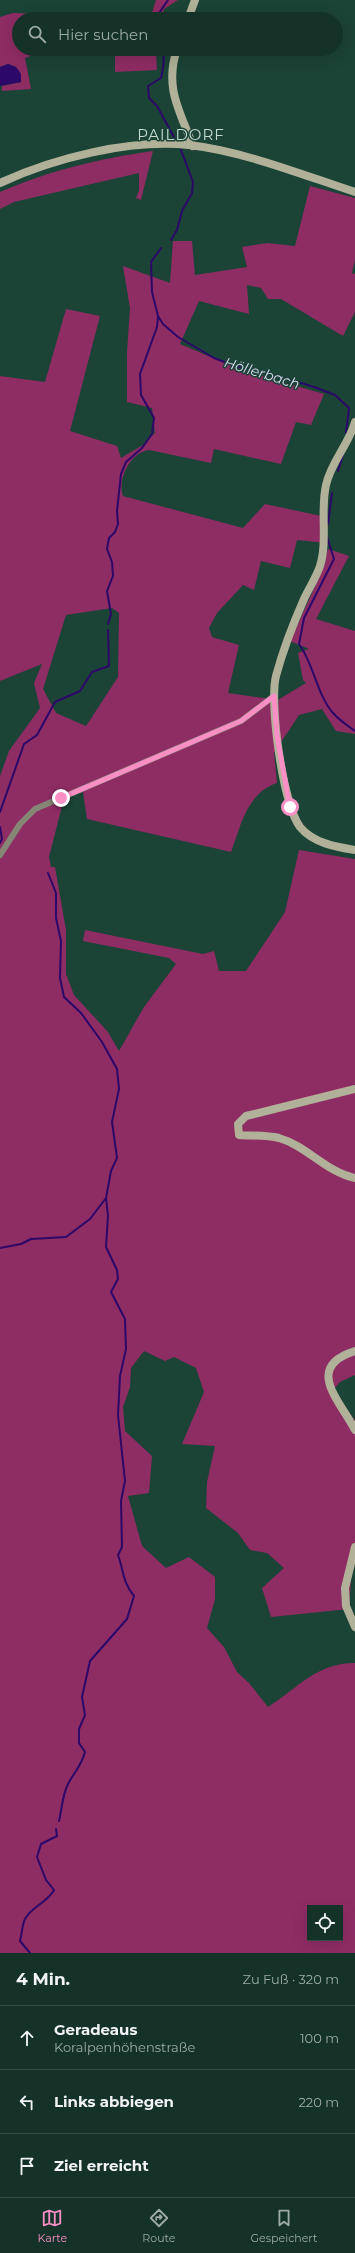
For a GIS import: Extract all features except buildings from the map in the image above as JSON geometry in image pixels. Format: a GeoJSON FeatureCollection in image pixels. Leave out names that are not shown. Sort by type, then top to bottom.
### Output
{"type":"FeatureCollection","features":[{"type":"Feature","properties":{"kind":"street"},"geometry":{"type":"LineString","coordinates":[[191,12],[195,0]]}},
{"type":"Feature","properties":{"kind":"street"},"geometry":{"type":"LineString","coordinates":[[176,56],[172,76],[174,101],[193,146]]}},
{"type":"Feature","properties":{"kind":"street"},"geometry":{"type":"LineString","coordinates":[[0,183],[47,163],[83,155],[151,145],[193,146],[223,151],[355,192]]}},
{"type":"Feature","properties":{"kind":"street"},"geometry":{"type":"LineString","coordinates":[[355,422],[353,431],[328,476],[324,502],[323,553],[320,567],[287,641],[276,677],[274,696],[277,736],[290,807],[300,827],[314,838],[331,845],[355,850]]}},
{"type":"Feature","properties":{"kind":"street"},"geometry":{"type":"LineString","coordinates":[[0,855],[20,824],[35,809],[241,721],[274,696]]}},
{"type":"Feature","properties":{"kind":"street"},"geometry":{"type":"LineString","coordinates":[[355,1089],[246,1116],[238,1124],[239,1134],[279,1138],[307,1153],[333,1171],[355,1178]]}},
{"type":"Feature","properties":{"kind":"street"},"geometry":{"type":"LineString","coordinates":[[355,1351],[339,1357],[332,1363],[329,1373],[329,1388],[355,1430]]}},
{"type":"Feature","properties":{"kind":"street"},"geometry":{"type":"LineString","coordinates":[[355,1547],[345,1588],[346,1606],[355,1627]]}},
{"type":"Feature","properties":{"kind":"shaded area"},"geometry":{"type":"Polygon","coordinates":[[[156,0],[178,0],[164,9],[163,12],[152,12],[156,0]]]}},
{"type":"Feature","properties":{"kind":"shaded area"},"geometry":{"type":"Polygon","coordinates":[[[12,13],[12,56],[31,56],[25,58],[31,89],[2,91],[2,86],[21,82],[21,74],[16,67],[8,64],[0,67],[0,17],[12,13]]]}},
{"type":"Feature","properties":{"kind":"shaded area"},"geometry":{"type":"Polygon","coordinates":[[[115,56],[156,56],[157,70],[115,72],[115,56]]]}},
{"type":"Feature","properties":{"kind":"shaded area"},"geometry":{"type":"Polygon","coordinates":[[[8,64],[16,67],[21,74],[21,82],[0,86],[0,67],[8,64]]]}},
{"type":"Feature","properties":{"kind":"shaded area"},"geometry":{"type":"Polygon","coordinates":[[[153,151],[141,200],[136,198],[139,191],[139,173],[14,202],[0,209],[0,192],[19,184],[75,166],[153,151]]]}},
{"type":"Feature","properties":{"kind":"shaded area"},"geometry":{"type":"Polygon","coordinates":[[[310,186],[355,198],[355,260],[352,273],[355,274],[355,312],[343,336],[281,299],[268,299],[261,288],[247,285],[249,314],[199,301],[180,344],[239,369],[324,394],[311,425],[296,422],[281,464],[214,449],[211,463],[149,450],[142,452],[131,461],[127,468],[122,482],[123,496],[243,528],[265,504],[326,517],[327,543],[297,540],[290,568],[261,561],[254,590],[243,585],[217,613],[209,628],[212,637],[239,645],[228,693],[278,700],[306,683],[303,680],[298,653],[309,649],[290,641],[318,580],[328,549],[349,556],[316,619],[355,631],[355,734],[336,731],[322,709],[299,715],[274,753],[277,783],[259,794],[246,811],[231,852],[87,819],[83,792],[64,798],[49,857],[51,867],[55,867],[66,930],[66,974],[74,995],[108,1032],[119,1051],[144,1007],[176,964],[169,958],[83,941],[85,930],[203,954],[214,951],[219,971],[246,971],[285,912],[299,850],[355,859],[355,1375],[340,1382],[334,1389],[355,1421],[355,1562],[352,1565],[349,1609],[271,1617],[262,1588],[284,1568],[267,1553],[250,1550],[238,1533],[206,1508],[207,1482],[215,1446],[182,1444],[204,1392],[196,1368],[174,1357],[165,1361],[144,1351],[131,1368],[130,1387],[123,1407],[125,1431],[152,1456],[149,1493],[128,1496],[142,1546],[166,1568],[189,1557],[215,1577],[215,1599],[207,1628],[224,1647],[237,1672],[249,1683],[268,1707],[318,1672],[341,1664],[355,1663],[355,1953],[0,1953],[0,776],[9,751],[40,708],[34,683],[42,664],[0,681],[0,376],[45,382],[66,309],[100,316],[70,431],[117,446],[121,458],[143,445],[155,433],[152,408],[127,402],[127,352],[130,308],[123,266],[170,283],[173,241],[192,241],[195,275],[247,267],[242,247],[267,243],[295,246],[310,186]],[[112,608],[66,615],[43,689],[56,713],[86,726],[118,677],[119,613],[112,608]]]}},
{"type":"Feature","properties":{"kind":"waterway"},"geometry":{"type":"LineString","coordinates":[[160,12],[168,0]]}},
{"type":"Feature","properties":{"kind":"waterway"},"geometry":{"type":"LineString","coordinates":[[164,56],[161,78],[148,86],[149,98],[157,106],[175,139]]}},
{"type":"Feature","properties":{"kind":"waterway"},"geometry":{"type":"LineString","coordinates":[[171,240],[177,230],[182,211],[192,193],[193,182],[181,150]]}},
{"type":"Feature","properties":{"kind":"waterway"},"geometry":{"type":"LineString","coordinates":[[108,624],[111,614],[107,591],[113,576],[112,562],[107,549],[109,538],[115,532],[118,524],[117,511],[121,474],[126,462],[142,448],[152,434],[154,418],[141,395],[140,374],[157,327],[158,316],[152,292],[151,262],[161,248]]}},
{"type":"Feature","properties":{"kind":"waterway","name":"Höllerbach"},"geometry":{"type":"LineString","coordinates":[[158,316],[163,324],[178,337],[214,358],[235,366],[282,377],[335,395],[349,408],[346,433]]}},
{"type":"Feature","properties":{"kind":"waterway","name":"Höllerbach"},"geometry":{"type":"LineString","coordinates":[[338,471],[343,455]]}},
{"type":"Feature","properties":{"kind":"waterway","name":"Höllerbach"},"geometry":{"type":"LineString","coordinates":[[328,524],[332,493]]}},
{"type":"Feature","properties":{"kind":"waterway","name":"Höllerbach"},"geometry":{"type":"LineString","coordinates":[[327,537],[334,559],[304,618],[299,644],[308,660],[327,705],[338,718],[355,731]]}},
{"type":"Feature","properties":{"kind":"waterway"},"geometry":{"type":"LineString","coordinates":[[0,812],[24,744],[37,735],[55,702],[80,691],[92,672],[109,666],[108,630]]}},
{"type":"Feature","properties":{"kind":"waterway"},"geometry":{"type":"LineString","coordinates":[[0,827],[2,839],[0,843]]}},
{"type":"Feature","properties":{"kind":"waterway"},"geometry":{"type":"LineString","coordinates":[[48,873],[56,893],[56,918],[61,941],[60,978],[64,997],[81,1013],[102,1042],[117,1069],[119,1089],[112,1122],[117,1158],[111,1171],[106,1198],[108,1216],[106,1247],[117,1270],[118,1279],[111,1292],[125,1319],[126,1349],[120,1376],[118,1415],[125,1481],[121,1501],[122,1547],[118,1555],[126,1582],[134,1596],[127,1619],[90,1661],[82,1697],[85,1715],[79,1729],[79,1743],[85,1752],[82,1762],[66,1789],[59,1821]]}},
{"type":"Feature","properties":{"kind":"waterway"},"geometry":{"type":"LineString","coordinates":[[0,1248],[21,1244],[31,1239],[66,1237],[90,1219],[106,1198]]}},
{"type":"Feature","properties":{"kind":"waterway"},"geometry":{"type":"LineString","coordinates":[[30,1953],[20,1941],[24,1921],[28,1915],[48,1898],[54,1890],[46,1880],[37,1857],[41,1844],[57,1836],[56,1829]]}},
{"type":"Feature","properties":{"kind":"district","name":"PAILDORF"},"geometry":{"type":"Point","coordinates":[181,135]}},
{"type":"Feature","properties":{"kind":"route"},"geometry":{"type":"LineString","coordinates":[[61,798],[241,721],[274,696],[277,736],[285,789],[290,807]]}}]}
